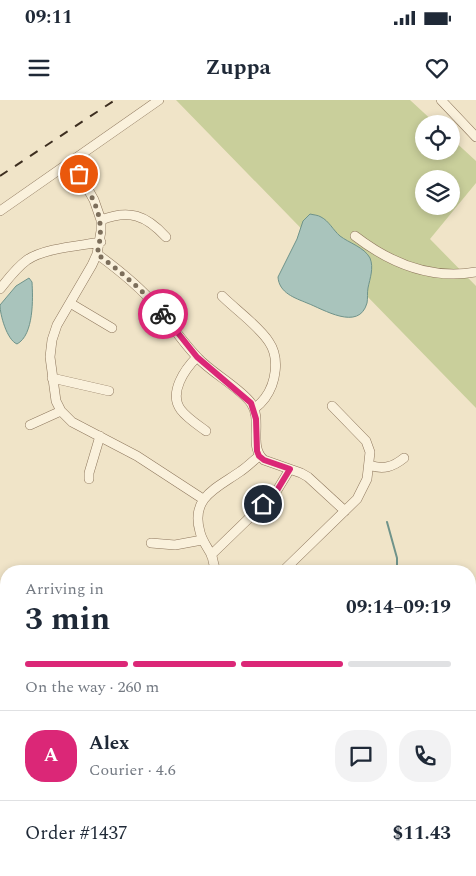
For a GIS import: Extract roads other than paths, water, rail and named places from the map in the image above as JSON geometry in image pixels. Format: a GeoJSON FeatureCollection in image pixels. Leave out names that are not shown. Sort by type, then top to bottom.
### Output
{"type":"FeatureCollection","features":[{"type":"Feature","properties":{"kind":"street"},"geometry":{"type":"LineString","coordinates":[[0,211],[159,100]]}},
{"type":"Feature","properties":{"kind":"street"},"geometry":{"type":"LineString","coordinates":[[442,100],[476,137]]}},
{"type":"Feature","properties":{"kind":"street"},"geometry":{"type":"LineString","coordinates":[[72,161],[94,200],[100,220],[100,242],[97,254],[57,325],[52,340],[50,357],[56,401],[61,411],[72,422],[137,456],[203,499]]}},
{"type":"Feature","properties":{"kind":"street"},"geometry":{"type":"LineString","coordinates":[[100,220],[120,215],[139,217],[156,226],[166,237]]}},
{"type":"Feature","properties":{"kind":"street"},"geometry":{"type":"LineString","coordinates":[[355,236],[377,252],[409,267],[429,272],[450,274],[476,272]]}},
{"type":"Feature","properties":{"kind":"street"},"geometry":{"type":"LineString","coordinates":[[0,289],[16,270],[36,255],[100,242]]}},
{"type":"Feature","properties":{"kind":"street"},"geometry":{"type":"LineString","coordinates":[[97,254],[124,274],[145,294],[197,357],[247,398],[254,409],[259,456],[264,460],[308,477],[344,511]]}},
{"type":"Feature","properties":{"kind":"street"},"geometry":{"type":"LineString","coordinates":[[222,296],[266,337],[273,350],[276,368],[273,383],[266,398],[254,409]]}},
{"type":"Feature","properties":{"kind":"street"},"geometry":{"type":"LineString","coordinates":[[70,303],[112,328]]}},
{"type":"Feature","properties":{"kind":"street"},"geometry":{"type":"LineString","coordinates":[[197,357],[188,365],[182,376],[177,400],[182,412],[206,431]]}},
{"type":"Feature","properties":{"kind":"street"},"geometry":{"type":"LineString","coordinates":[[52,378],[109,391]]}},
{"type":"Feature","properties":{"kind":"street"},"geometry":{"type":"LineString","coordinates":[[290,565],[357,499],[367,479],[370,452],[366,441],[332,406]]}},
{"type":"Feature","properties":{"kind":"street"},"geometry":{"type":"LineString","coordinates":[[30,425],[61,411]]}},
{"type":"Feature","properties":{"kind":"street"},"geometry":{"type":"LineString","coordinates":[[89,478],[100,436]]}},
{"type":"Feature","properties":{"kind":"street"},"geometry":{"type":"LineString","coordinates":[[214,565],[199,530],[198,515],[203,499],[259,456]]}},
{"type":"Feature","properties":{"kind":"street"},"geometry":{"type":"LineString","coordinates":[[370,465],[378,468],[388,468],[404,458]]}},
{"type":"Feature","properties":{"kind":"street"},"geometry":{"type":"LineString","coordinates":[[211,555],[276,492],[290,469]]}},
{"type":"Feature","properties":{"kind":"street"},"geometry":{"type":"LineString","coordinates":[[151,543],[175,544],[202,540]]}},
{"type":"Feature","properties":{"kind":"water"},"geometry":{"type":"Polygon","coordinates":[[[310,214],[324,219],[340,236],[360,248],[370,258],[372,269],[367,303],[363,312],[356,316],[340,316],[298,299],[284,291],[279,283],[278,277],[297,239],[303,221],[310,214]]]}},
{"type":"Feature","properties":{"kind":"water"},"geometry":{"type":"Polygon","coordinates":[[[29,278],[32,282],[31,316],[27,333],[17,344],[13,342],[7,333],[0,305],[16,286],[29,278]]]}},
{"type":"Feature","properties":{"kind":"waterway"},"geometry":{"type":"LineString","coordinates":[[387,522],[397,558],[397,565]]}},
{"type":"Feature","properties":{"kind":"railway"},"geometry":{"type":"LineString","coordinates":[[0,176],[115,100]]}}]}
